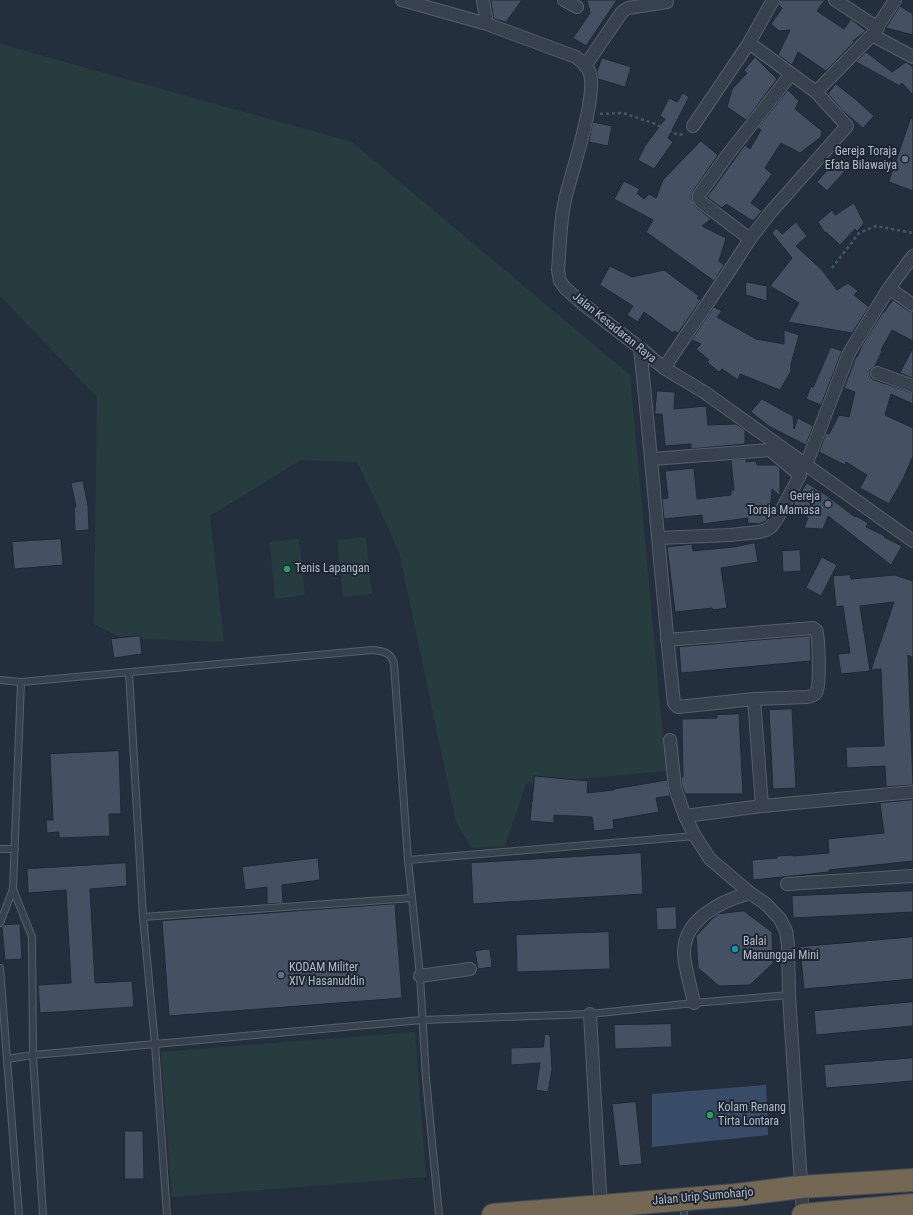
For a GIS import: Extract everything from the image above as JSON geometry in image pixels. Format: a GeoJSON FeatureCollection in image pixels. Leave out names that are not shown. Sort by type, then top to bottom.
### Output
{"type":"FeatureCollection","features":[{"type":"Feature","properties":{"kind":"highway","name":"Jalan Urip Sumoharjo"},"geometry":{"type":"LineString","coordinates":[[493,1215],[684,1207],[736,1195],[801,1187],[913,1180]]}},
{"type":"Feature","properties":{"kind":"highway"},"geometry":{"type":"LineString","coordinates":[[803,1215],[913,1208]]}},
{"type":"Feature","properties":{"kind":"street"},"geometry":{"type":"LineString","coordinates":[[402,0],[487,24],[576,57],[582,61],[585,66],[622,12],[628,8],[667,2]]}},
{"type":"Feature","properties":{"kind":"street"},"geometry":{"type":"LineString","coordinates":[[483,0],[487,24]]}},
{"type":"Feature","properties":{"kind":"street"},"geometry":{"type":"LineString","coordinates":[[564,0],[577,7]]}},
{"type":"Feature","properties":{"kind":"street"},"geometry":{"type":"LineString","coordinates":[[693,126],[749,43],[773,0]]}},
{"type":"Feature","properties":{"kind":"street"},"geometry":{"type":"LineString","coordinates":[[835,0],[875,31],[913,57]]}},
{"type":"Feature","properties":{"kind":"street"},"geometry":{"type":"LineString","coordinates":[[816,92],[875,31],[895,0]]}},
{"type":"Feature","properties":{"kind":"street"},"geometry":{"type":"LineString","coordinates":[[664,368],[750,238],[770,213],[848,126],[816,92],[749,43]]}},
{"type":"Feature","properties":{"kind":"street","name":"Jalan Kesadaran Raya"},"geometry":{"type":"LineString","coordinates":[[585,66],[589,71],[590,80],[588,114],[565,201],[558,270],[559,276],[565,288],[664,368],[704,392],[913,541]]}},
{"type":"Feature","properties":{"kind":"street"},"geometry":{"type":"LineString","coordinates":[[750,238],[701,202],[699,195],[726,157],[791,74]]}},
{"type":"Feature","properties":{"kind":"street"},"geometry":{"type":"LineString","coordinates":[[806,465],[850,353],[889,288],[913,256]]}},
{"type":"Feature","properties":{"kind":"street"},"geometry":{"type":"LineString","coordinates":[[889,288],[913,305]]}},
{"type":"Feature","properties":{"kind":"street"},"geometry":{"type":"LineString","coordinates":[[640,348],[652,459],[667,640],[674,703],[678,707],[754,699],[808,697],[814,695],[818,690],[818,635],[816,630],[813,628],[667,640]]}},
{"type":"Feature","properties":{"kind":"street"},"geometry":{"type":"LineString","coordinates":[[877,373],[913,386]]}},
{"type":"Feature","properties":{"kind":"street"},"geometry":{"type":"LineString","coordinates":[[652,459],[770,450],[800,475],[778,518],[771,527],[766,530],[730,535],[658,538]]}},
{"type":"Feature","properties":{"kind":"street"},"geometry":{"type":"LineString","coordinates":[[754,699],[762,806]]}},
{"type":"Feature","properties":{"kind":"street"},"geometry":{"type":"LineString","coordinates":[[670,740],[675,788],[694,836],[710,859],[750,893],[766,904],[780,919],[786,931],[803,1215]]}},
{"type":"Feature","properties":{"kind":"street"},"geometry":{"type":"LineString","coordinates":[[685,816],[762,806],[913,792]]}},
{"type":"Feature","properties":{"kind":"street"},"geometry":{"type":"LineString","coordinates":[[787,884],[913,876]]}},
{"type":"Feature","properties":{"kind":"street"},"geometry":{"type":"LineString","coordinates":[[694,1003],[684,954],[686,940],[691,930],[710,910],[734,897],[750,893]]}},
{"type":"Feature","properties":{"kind":"street"},"geometry":{"type":"LineString","coordinates":[[420,976],[470,969]]}},
{"type":"Feature","properties":{"kind":"street"},"geometry":{"type":"LineString","coordinates":[[590,1014],[600,1210]]}},
{"type":"Feature","properties":{"kind":"lane"},"geometry":{"type":"LineString","coordinates":[[0,680],[21,682],[372,650],[388,653],[394,664],[408,860],[420,976],[426,1078],[439,1215]]}},
{"type":"Feature","properties":{"kind":"lane"},"geometry":{"type":"LineString","coordinates":[[129,672],[143,917],[155,1044],[168,1215]]}},
{"type":"Feature","properties":{"kind":"lane"},"geometry":{"type":"LineString","coordinates":[[0,924],[13,889],[21,682]]}},
{"type":"Feature","properties":{"kind":"lane"},"geometry":{"type":"LineString","coordinates":[[408,860],[694,836]]}},
{"type":"Feature","properties":{"kind":"lane"},"geometry":{"type":"LineString","coordinates":[[0,849],[15,849]]}},
{"type":"Feature","properties":{"kind":"lane"},"geometry":{"type":"LineString","coordinates":[[13,889],[32,937],[33,1055],[43,1215]]}},
{"type":"Feature","properties":{"kind":"lane"},"geometry":{"type":"LineString","coordinates":[[143,917],[412,898]]}},
{"type":"Feature","properties":{"kind":"lane"},"geometry":{"type":"LineString","coordinates":[[0,968],[19,1215]]}},
{"type":"Feature","properties":{"kind":"lane"},"geometry":{"type":"LineString","coordinates":[[7,1059],[33,1055],[422,1020],[590,1014],[789,995]]}},
{"type":"Feature","properties":{"kind":"path"},"geometry":{"type":"LineString","coordinates":[[588,114],[623,113],[678,134],[686,133],[693,126]]}},
{"type":"Feature","properties":{"kind":"path"},"geometry":{"type":"LineString","coordinates":[[832,268],[859,233],[876,226],[913,233]]}},
{"type":"Feature","properties":{"kind":"green space"},"geometry":{"type":"Polygon","coordinates":[[[0,44],[352,142],[630,375],[666,771],[526,784],[505,846],[472,848],[456,822],[399,551],[357,462],[301,460],[210,516],[224,642],[122,638],[94,624],[97,397],[0,296],[0,44]]]}},
{"type":"Feature","properties":{"kind":"green space","name":"Tenis Lapangan"},"geometry":{"type":"Polygon","coordinates":[[[366,537],[372,594],[343,597],[337,540],[366,537]]]}},
{"type":"Feature","properties":{"kind":"green space","name":"Tenis Lapangan"},"geometry":{"type":"Polygon","coordinates":[[[299,539],[305,595],[275,599],[270,542],[299,539]]]}},
{"type":"Feature","properties":{"kind":"green space"},"geometry":{"type":"Polygon","coordinates":[[[415,1032],[426,1177],[172,1197],[161,1052],[415,1032]]]}},
{"type":"Feature","properties":{"kind":"water","name":"Kolam Renang Tirta Lontara"},"geometry":{"type":"Polygon","coordinates":[[[766,1085],[768,1135],[652,1147],[652,1094],[766,1085]]]}},
{"type":"Feature","properties":{"kind":"building"},"geometry":{"type":"Polygon","coordinates":[[[491,0],[522,0],[506,22],[494,19],[491,0]]]}},
{"type":"Feature","properties":{"kind":"building"},"geometry":{"type":"Polygon","coordinates":[[[587,0],[617,0],[586,46],[573,38],[590,13],[587,0]]]}},
{"type":"Feature","properties":{"kind":"building"},"geometry":{"type":"Polygon","coordinates":[[[780,0],[825,0],[817,11],[844,29],[851,19],[866,31],[853,41],[854,42],[826,71],[798,52],[792,65],[778,55],[790,30],[779,31],[771,24],[782,8],[779,5],[780,0]]]}},
{"type":"Feature","properties":{"kind":"building"},"geometry":{"type":"Polygon","coordinates":[[[900,6],[913,14],[913,35],[886,28],[900,6]]]}},
{"type":"Feature","properties":{"kind":"building"},"geometry":{"type":"Polygon","coordinates":[[[866,52],[892,72],[906,62],[913,67],[913,95],[902,83],[900,86],[856,62],[866,52]]]}},
{"type":"Feature","properties":{"kind":"building"},"geometry":{"type":"Polygon","coordinates":[[[755,57],[777,79],[746,120],[727,107],[732,89],[747,73],[744,71],[755,57]]]}},
{"type":"Feature","properties":{"kind":"building"},"geometry":{"type":"Polygon","coordinates":[[[602,58],[631,67],[625,87],[598,79],[597,72],[602,58]]]}},
{"type":"Feature","properties":{"kind":"building"},"geometry":{"type":"Polygon","coordinates":[[[836,84],[874,116],[863,128],[843,111],[828,94],[836,84]]]}},
{"type":"Feature","properties":{"kind":"building"},"geometry":{"type":"Polygon","coordinates":[[[788,90],[799,101],[795,109],[822,131],[821,137],[800,153],[781,143],[765,168],[772,174],[751,203],[762,211],[753,221],[726,204],[722,208],[707,197],[745,145],[750,149],[761,130],[758,128],[788,90]]]}},
{"type":"Feature","properties":{"kind":"building"},"geometry":{"type":"Polygon","coordinates":[[[683,93],[689,97],[668,138],[673,142],[654,169],[638,160],[645,146],[665,119],[660,116],[669,98],[677,102],[683,93]]]}},
{"type":"Feature","properties":{"kind":"building","name":"Gereja Toraja Efata Bilawaiya"},"geometry":{"type":"Polygon","coordinates":[[[911,118],[913,119],[913,191],[889,182],[911,118]]]}},
{"type":"Feature","properties":{"kind":"building"},"geometry":{"type":"Polygon","coordinates":[[[593,122],[612,126],[608,146],[589,142],[593,122]]]}},
{"type":"Feature","properties":{"kind":"building"},"geometry":{"type":"Polygon","coordinates":[[[701,141],[718,155],[693,191],[692,199],[695,206],[711,219],[702,226],[726,238],[719,261],[724,265],[714,281],[646,232],[653,220],[614,199],[624,181],[640,189],[637,193],[644,199],[649,194],[656,198],[663,180],[701,141]]]}},
{"type":"Feature","properties":{"kind":"building"},"geometry":{"type":"Polygon","coordinates":[[[835,162],[845,171],[827,191],[817,182],[835,162]]]}},
{"type":"Feature","properties":{"kind":"building"},"geometry":{"type":"Polygon","coordinates":[[[854,203],[864,223],[857,232],[855,229],[840,245],[826,232],[825,233],[818,222],[832,210],[835,215],[854,203]]]}},
{"type":"Feature","properties":{"kind":"building"},"geometry":{"type":"Polygon","coordinates":[[[796,222],[807,236],[796,246],[822,270],[837,290],[848,283],[858,291],[854,295],[869,307],[852,333],[788,322],[799,303],[770,286],[792,258],[772,233],[776,228],[782,234],[796,222]]]}},
{"type":"Feature","properties":{"kind":"building"},"geometry":{"type":"Polygon","coordinates":[[[610,266],[632,277],[664,270],[699,296],[697,298],[701,300],[678,333],[674,331],[673,333],[644,312],[638,322],[627,315],[633,306],[600,285],[610,266]]]}},
{"type":"Feature","properties":{"kind":"building"},"geometry":{"type":"Polygon","coordinates":[[[746,282],[767,286],[767,301],[746,295],[746,282]]]}},
{"type":"Feature","properties":{"kind":"building"},"geometry":{"type":"Polygon","coordinates":[[[893,300],[909,311],[913,312],[913,341],[892,330],[881,350],[882,351],[875,366],[870,370],[870,374],[871,378],[874,380],[913,393],[913,404],[891,394],[885,415],[913,428],[913,456],[904,477],[889,504],[860,488],[867,475],[846,462],[845,465],[819,452],[826,433],[829,434],[839,415],[849,417],[855,392],[844,388],[856,357],[863,344],[883,312],[893,300]]]}},
{"type":"Feature","properties":{"kind":"building"},"geometry":{"type":"Polygon","coordinates":[[[714,307],[722,311],[717,317],[756,339],[784,344],[784,330],[799,335],[791,364],[791,371],[780,390],[740,374],[738,380],[722,369],[719,372],[707,362],[709,360],[696,349],[701,344],[692,340],[714,307]]]}},
{"type":"Feature","properties":{"kind":"building"},"geometry":{"type":"Polygon","coordinates":[[[831,347],[842,351],[821,405],[806,399],[831,347]]]}},
{"type":"Feature","properties":{"kind":"building"},"geometry":{"type":"Polygon","coordinates":[[[913,348],[913,378],[900,373],[913,348]]]}},
{"type":"Feature","properties":{"kind":"building"},"geometry":{"type":"Polygon","coordinates":[[[657,391],[675,392],[674,409],[706,406],[708,425],[736,424],[745,430],[745,444],[691,449],[691,444],[665,446],[662,414],[655,414],[657,391]]]}},
{"type":"Feature","properties":{"kind":"building"},"geometry":{"type":"Polygon","coordinates":[[[762,399],[793,416],[794,429],[798,418],[813,426],[806,445],[770,427],[751,412],[762,399]]]}},
{"type":"Feature","properties":{"kind":"building"},"geometry":{"type":"Polygon","coordinates":[[[746,459],[746,462],[756,461],[757,465],[776,465],[780,468],[780,496],[772,489],[770,515],[766,521],[759,524],[747,523],[748,518],[703,524],[702,515],[664,519],[662,499],[668,498],[665,471],[694,468],[697,499],[731,495],[731,490],[734,490],[731,460],[746,459]]]}},
{"type":"Feature","properties":{"kind":"building"},"geometry":{"type":"Polygon","coordinates":[[[83,481],[88,506],[89,530],[75,531],[74,507],[76,507],[71,483],[83,481]]]}},
{"type":"Feature","properties":{"kind":"building"},"geometry":{"type":"Polygon","coordinates":[[[807,483],[855,517],[856,516],[868,523],[866,527],[902,546],[891,565],[828,516],[823,529],[804,528],[808,518],[794,507],[794,503],[807,483]]]}},
{"type":"Feature","properties":{"kind":"building"},"geometry":{"type":"Polygon","coordinates":[[[61,539],[63,565],[14,569],[12,542],[61,539]]]}},
{"type":"Feature","properties":{"kind":"building"},"geometry":{"type":"Polygon","coordinates":[[[755,543],[758,562],[721,568],[727,608],[675,612],[667,547],[692,544],[693,551],[755,543]]]}},
{"type":"Feature","properties":{"kind":"building"},"geometry":{"type":"Polygon","coordinates":[[[800,550],[801,571],[783,572],[782,551],[800,550]]]}},
{"type":"Feature","properties":{"kind":"building"},"geometry":{"type":"Polygon","coordinates":[[[822,557],[837,565],[821,596],[806,588],[822,557]]]}},
{"type":"Feature","properties":{"kind":"building"},"geometry":{"type":"Polygon","coordinates":[[[850,575],[851,579],[895,575],[913,581],[913,658],[908,655],[913,785],[886,787],[885,766],[847,768],[846,747],[884,746],[881,669],[871,670],[894,602],[860,606],[870,671],[841,674],[838,654],[850,653],[843,606],[836,607],[833,576],[850,575]]]}},
{"type":"Feature","properties":{"kind":"building"},"geometry":{"type":"Polygon","coordinates":[[[140,636],[142,654],[114,658],[111,639],[140,636]]]}},
{"type":"Feature","properties":{"kind":"building"},"geometry":{"type":"Polygon","coordinates":[[[810,636],[811,661],[681,673],[679,647],[810,636]]]}},
{"type":"Feature","properties":{"kind":"building"},"geometry":{"type":"Polygon","coordinates":[[[792,709],[796,788],[773,789],[769,710],[792,709]]]}},
{"type":"Feature","properties":{"kind":"building"},"geometry":{"type":"Polygon","coordinates":[[[739,714],[743,794],[685,794],[681,778],[683,777],[682,719],[717,718],[717,715],[739,714]]]}},
{"type":"Feature","properties":{"kind":"building"},"geometry":{"type":"Polygon","coordinates":[[[119,751],[121,814],[109,814],[110,836],[59,838],[59,832],[47,833],[46,820],[53,820],[50,754],[119,751]]]}},
{"type":"Feature","properties":{"kind":"building"},"geometry":{"type":"Polygon","coordinates":[[[535,776],[588,781],[587,793],[614,790],[667,780],[670,796],[656,798],[659,812],[613,820],[614,829],[594,831],[592,817],[554,815],[554,823],[530,821],[535,776]]]}},
{"type":"Feature","properties":{"kind":"building"},"geometry":{"type":"Polygon","coordinates":[[[913,800],[913,861],[753,880],[752,860],[777,858],[777,856],[829,853],[828,839],[884,833],[880,803],[913,800]]]}},
{"type":"Feature","properties":{"kind":"building"},"geometry":{"type":"Polygon","coordinates":[[[641,853],[643,894],[473,904],[471,863],[641,853]]]}},
{"type":"Feature","properties":{"kind":"building"},"geometry":{"type":"Polygon","coordinates":[[[318,858],[320,880],[282,885],[283,903],[267,904],[267,887],[245,890],[242,867],[318,858]]]}},
{"type":"Feature","properties":{"kind":"building"},"geometry":{"type":"Polygon","coordinates":[[[126,863],[127,886],[90,889],[95,983],[132,981],[134,1007],[40,1013],[38,985],[71,983],[66,890],[28,893],[27,869],[126,863]]]}},
{"type":"Feature","properties":{"kind":"building"},"geometry":{"type":"Polygon","coordinates":[[[913,891],[913,912],[793,918],[792,896],[913,891]]]}},
{"type":"Feature","properties":{"kind":"building"},"geometry":{"type":"Polygon","coordinates":[[[395,904],[402,998],[169,1016],[162,921],[395,904]]]}},
{"type":"Feature","properties":{"kind":"building"},"geometry":{"type":"Polygon","coordinates":[[[676,907],[677,929],[657,930],[656,908],[676,907]]]}},
{"type":"Feature","properties":{"kind":"building","name":"Balai Manunggal Mini"},"geometry":{"type":"Polygon","coordinates":[[[744,911],[772,932],[773,963],[750,985],[719,986],[698,968],[696,936],[718,914],[744,911]]]}},
{"type":"Feature","properties":{"kind":"building"},"geometry":{"type":"Polygon","coordinates":[[[20,924],[22,959],[5,960],[2,927],[4,925],[20,924]]]}},
{"type":"Feature","properties":{"kind":"building"},"geometry":{"type":"Polygon","coordinates":[[[609,932],[610,969],[517,972],[516,935],[609,932]]]}},
{"type":"Feature","properties":{"kind":"building"},"geometry":{"type":"Polygon","coordinates":[[[913,937],[913,979],[804,989],[800,947],[913,937]]]}},
{"type":"Feature","properties":{"kind":"building"},"geometry":{"type":"Polygon","coordinates":[[[490,949],[492,967],[478,969],[475,951],[490,949]]]}},
{"type":"Feature","properties":{"kind":"building"},"geometry":{"type":"Polygon","coordinates":[[[913,1002],[913,1026],[816,1035],[814,1011],[913,1002]]]}},
{"type":"Feature","properties":{"kind":"building"},"geometry":{"type":"Polygon","coordinates":[[[671,1024],[672,1047],[615,1049],[614,1025],[671,1024]]]}},
{"type":"Feature","properties":{"kind":"building"},"geometry":{"type":"Polygon","coordinates":[[[545,1034],[550,1035],[552,1070],[548,1092],[536,1090],[540,1063],[511,1065],[511,1048],[543,1047],[545,1034]]]}},
{"type":"Feature","properties":{"kind":"building"},"geometry":{"type":"Polygon","coordinates":[[[913,1058],[913,1081],[826,1088],[824,1065],[913,1058]]]}},
{"type":"Feature","properties":{"kind":"building"},"geometry":{"type":"Polygon","coordinates":[[[636,1102],[642,1164],[619,1166],[612,1104],[636,1102]]]}},
{"type":"Feature","properties":{"kind":"building"},"geometry":{"type":"Polygon","coordinates":[[[125,1131],[143,1131],[144,1179],[125,1179],[125,1131]]]}},
{"type":"Feature","properties":{"kind":"place","name":"Gereja Toraja Efata Bilawaiya"},"geometry":{"type":"Point","coordinates":[905,159]}},
{"type":"Feature","properties":{"kind":"place","name":"Gereja Toraja Mamasa"},"geometry":{"type":"Point","coordinates":[828,504]}},
{"type":"Feature","properties":{"kind":"place","name":"Tenis Lapangan"},"geometry":{"type":"Point","coordinates":[287,569]}},
{"type":"Feature","properties":{"kind":"place","name":"Balai Manunggal Mini"},"geometry":{"type":"Point","coordinates":[735,949]}},
{"type":"Feature","properties":{"kind":"place","name":"KODAM Militer XIV Hasanuddin"},"geometry":{"type":"Point","coordinates":[281,975]}},
{"type":"Feature","properties":{"kind":"place","name":"Kolam Renang Tirta Lontara"},"geometry":{"type":"Point","coordinates":[710,1115]}}]}
